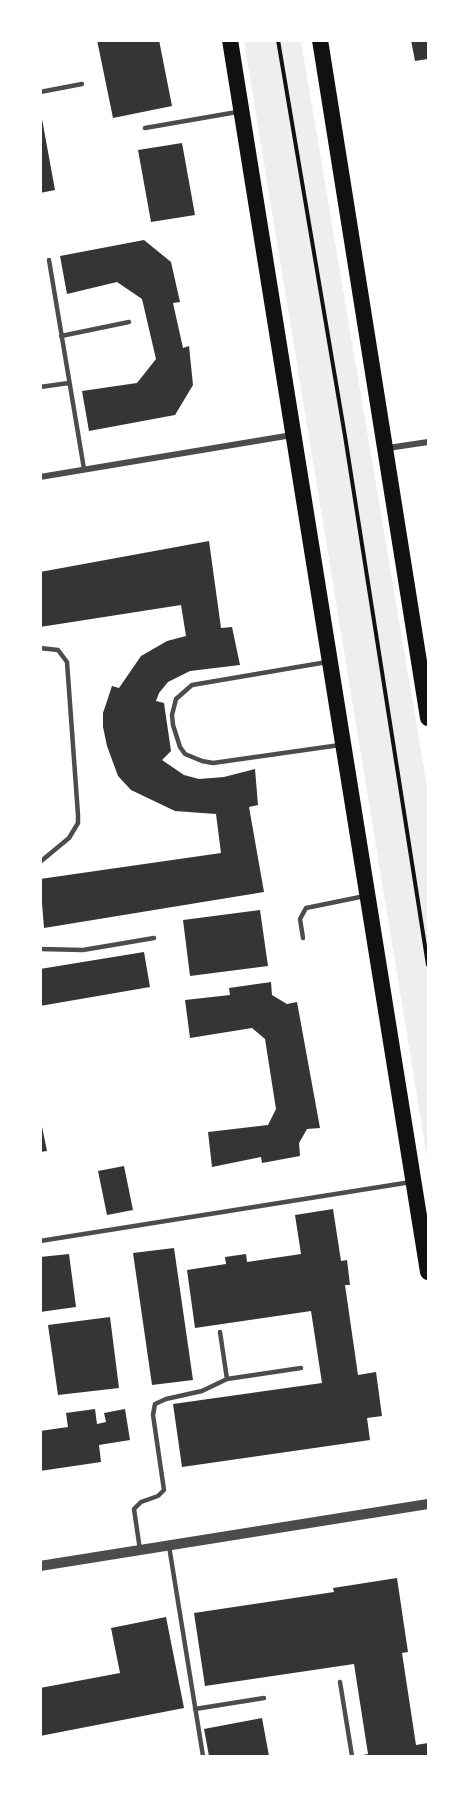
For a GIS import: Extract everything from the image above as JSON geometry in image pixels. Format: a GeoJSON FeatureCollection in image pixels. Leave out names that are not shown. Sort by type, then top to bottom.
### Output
{"type":"FeatureCollection","features":[{"type":"Feature","properties":{"kind":"highway"},"geometry":{"type":"LineString","coordinates":[[230,40],[429,1272]]}},
{"type":"Feature","properties":{"kind":"highway"},"geometry":{"type":"LineString","coordinates":[[320,40],[429,718]]}},
{"type":"Feature","properties":{"kind":"street"},"geometry":{"type":"LineString","coordinates":[[40,477],[293,435]]}},
{"type":"Feature","properties":{"kind":"street"},"geometry":{"type":"LineString","coordinates":[[384,449],[429,442]]}},
{"type":"Feature","properties":{"kind":"street"},"geometry":{"type":"LineString","coordinates":[[40,1566],[429,1504]]}},
{"type":"Feature","properties":{"kind":"lane"},"geometry":{"type":"LineString","coordinates":[[40,92],[82,84]]}},
{"type":"Feature","properties":{"kind":"lane"},"geometry":{"type":"LineString","coordinates":[[145,128],[241,111]]}},
{"type":"Feature","properties":{"kind":"lane"},"geometry":{"type":"LineString","coordinates":[[49,260],[84,470]]}},
{"type":"Feature","properties":{"kind":"lane"},"geometry":{"type":"LineString","coordinates":[[61,336],[129,322]]}},
{"type":"Feature","properties":{"kind":"lane"},"geometry":{"type":"LineString","coordinates":[[40,387],[69,383]]}},
{"type":"Feature","properties":{"kind":"lane"},"geometry":{"type":"LineString","coordinates":[[40,648],[58,650],[67,662],[78,815],[78,823],[69,838],[40,862]]}},
{"type":"Feature","properties":{"kind":"lane"},"geometry":{"type":"LineString","coordinates":[[330,662],[192,685],[176,699],[172,714],[173,725],[180,747],[185,754],[201,762],[213,763],[343,744]]}},
{"type":"Feature","properties":{"kind":"lane"},"geometry":{"type":"LineString","coordinates":[[303,938],[300,919],[306,908],[367,896]]}},
{"type":"Feature","properties":{"kind":"lane"},"geometry":{"type":"LineString","coordinates":[[40,949],[83,950],[154,938]]}},
{"type":"Feature","properties":{"kind":"lane"},"geometry":{"type":"LineString","coordinates":[[40,1241],[413,1181]]}},
{"type":"Feature","properties":{"kind":"lane"},"geometry":{"type":"LineString","coordinates":[[220,1332],[227,1379]]}},
{"type":"Feature","properties":{"kind":"lane"},"geometry":{"type":"LineString","coordinates":[[140,1550],[134,1509],[141,1502],[158,1497],[164,1490],[153,1415],[155,1404],[166,1399],[202,1391],[227,1379],[300,1368]]}},
{"type":"Feature","properties":{"kind":"lane"},"geometry":{"type":"LineString","coordinates":[[168,1546],[203,1756]]}},
{"type":"Feature","properties":{"kind":"lane"},"geometry":{"type":"LineString","coordinates":[[340,1682],[352,1756]]}},
{"type":"Feature","properties":{"kind":"lane"},"geometry":{"type":"LineString","coordinates":[[195,1709],[264,1698]]}},
{"type":"Feature","properties":{"kind":"path"},"geometry":{"type":"LineString","coordinates":[[278,40],[347,447],[429,965]]}},
{"type":"Feature","properties":{"kind":"shaded area"},"geometry":{"type":"Polygon","coordinates":[[[244,41],[301,41],[428,792],[428,1163],[244,41]]]}},
{"type":"Feature","properties":{"kind":"building"},"geometry":{"type":"Polygon","coordinates":[[[97,40],[159,40],[172,106],[113,118],[97,40]]]}},
{"type":"Feature","properties":{"kind":"building"},"geometry":{"type":"Polygon","coordinates":[[[411,40],[428,40],[428,59],[415,61],[411,40]]]}},
{"type":"Feature","properties":{"kind":"building"},"geometry":{"type":"Polygon","coordinates":[[[40,108],[55,190],[40,193],[40,108]]]}},
{"type":"Feature","properties":{"kind":"building"},"geometry":{"type":"Polygon","coordinates":[[[182,143],[195,215],[151,222],[138,150],[182,143]]]}},
{"type":"Feature","properties":{"kind":"building"},"geometry":{"type":"Polygon","coordinates":[[[144,240],[171,262],[180,302],[173,303],[183,348],[189,346],[193,385],[175,415],[89,431],[82,391],[137,383],[156,359],[142,299],[117,282],[67,294],[60,256],[144,240]]]}},
{"type":"Feature","properties":{"kind":"building"},"geometry":{"type":"Polygon","coordinates":[[[209,541],[221,628],[232,627],[240,665],[190,671],[168,682],[156,701],[164,703],[171,751],[162,760],[184,775],[199,779],[224,777],[255,769],[258,805],[249,807],[264,892],[44,928],[40,879],[221,853],[216,814],[175,811],[131,790],[118,776],[103,727],[103,713],[112,686],[119,688],[141,656],[167,641],[186,636],[181,605],[40,627],[40,572],[209,541]]]}},
{"type":"Feature","properties":{"kind":"building"},"geometry":{"type":"Polygon","coordinates":[[[260,910],[268,966],[190,976],[183,920],[260,910]]]}},
{"type":"Feature","properties":{"kind":"building"},"geometry":{"type":"Polygon","coordinates":[[[144,952],[150,987],[40,1006],[40,969],[144,952]]]}},
{"type":"Feature","properties":{"kind":"building"},"geometry":{"type":"Polygon","coordinates":[[[271,982],[272,995],[287,1004],[297,1002],[320,1128],[307,1129],[299,1143],[300,1156],[262,1163],[261,1157],[212,1167],[208,1132],[268,1125],[276,1109],[265,1039],[252,1028],[190,1038],[185,1000],[230,995],[229,988],[271,982]]]}},
{"type":"Feature","properties":{"kind":"building"},"geometry":{"type":"Polygon","coordinates":[[[40,1117],[47,1151],[40,1152],[40,1117]]]}},
{"type":"Feature","properties":{"kind":"building"},"geometry":{"type":"Polygon","coordinates":[[[124,1166],[133,1210],[107,1215],[98,1171],[124,1166]]]}},
{"type":"Feature","properties":{"kind":"building"},"geometry":{"type":"Polygon","coordinates":[[[333,1209],[341,1261],[347,1260],[350,1285],[345,1285],[358,1375],[376,1372],[382,1416],[367,1418],[370,1440],[182,1467],[173,1404],[322,1383],[311,1311],[195,1328],[187,1270],[226,1264],[225,1257],[246,1254],[247,1262],[301,1254],[295,1215],[333,1209]]]}},
{"type":"Feature","properties":{"kind":"building"},"geometry":{"type":"Polygon","coordinates":[[[174,1248],[193,1380],[152,1385],[133,1253],[174,1248]]]}},
{"type":"Feature","properties":{"kind":"building"},"geometry":{"type":"Polygon","coordinates":[[[69,1254],[76,1307],[40,1312],[40,1257],[69,1254]]]}},
{"type":"Feature","properties":{"kind":"building"},"geometry":{"type":"Polygon","coordinates":[[[110,1317],[119,1388],[58,1395],[48,1325],[110,1317]]]}},
{"type":"Feature","properties":{"kind":"building"},"geometry":{"type":"Polygon","coordinates":[[[95,1409],[97,1424],[106,1422],[104,1413],[125,1409],[130,1440],[99,1445],[101,1462],[40,1471],[40,1431],[68,1427],[66,1413],[95,1409]]]}},
{"type":"Feature","properties":{"kind":"building"},"geometry":{"type":"Polygon","coordinates":[[[397,1578],[408,1652],[402,1653],[416,1745],[428,1743],[428,1756],[357,1756],[368,1754],[354,1664],[205,1686],[194,1613],[334,1592],[333,1588],[397,1578]]]}},
{"type":"Feature","properties":{"kind":"building"},"geometry":{"type":"Polygon","coordinates":[[[166,1617],[184,1708],[40,1736],[40,1688],[120,1673],[111,1628],[166,1617]]]}},
{"type":"Feature","properties":{"kind":"building"},"geometry":{"type":"Polygon","coordinates":[[[262,1718],[269,1756],[209,1756],[204,1729],[262,1718]]]}}]}
